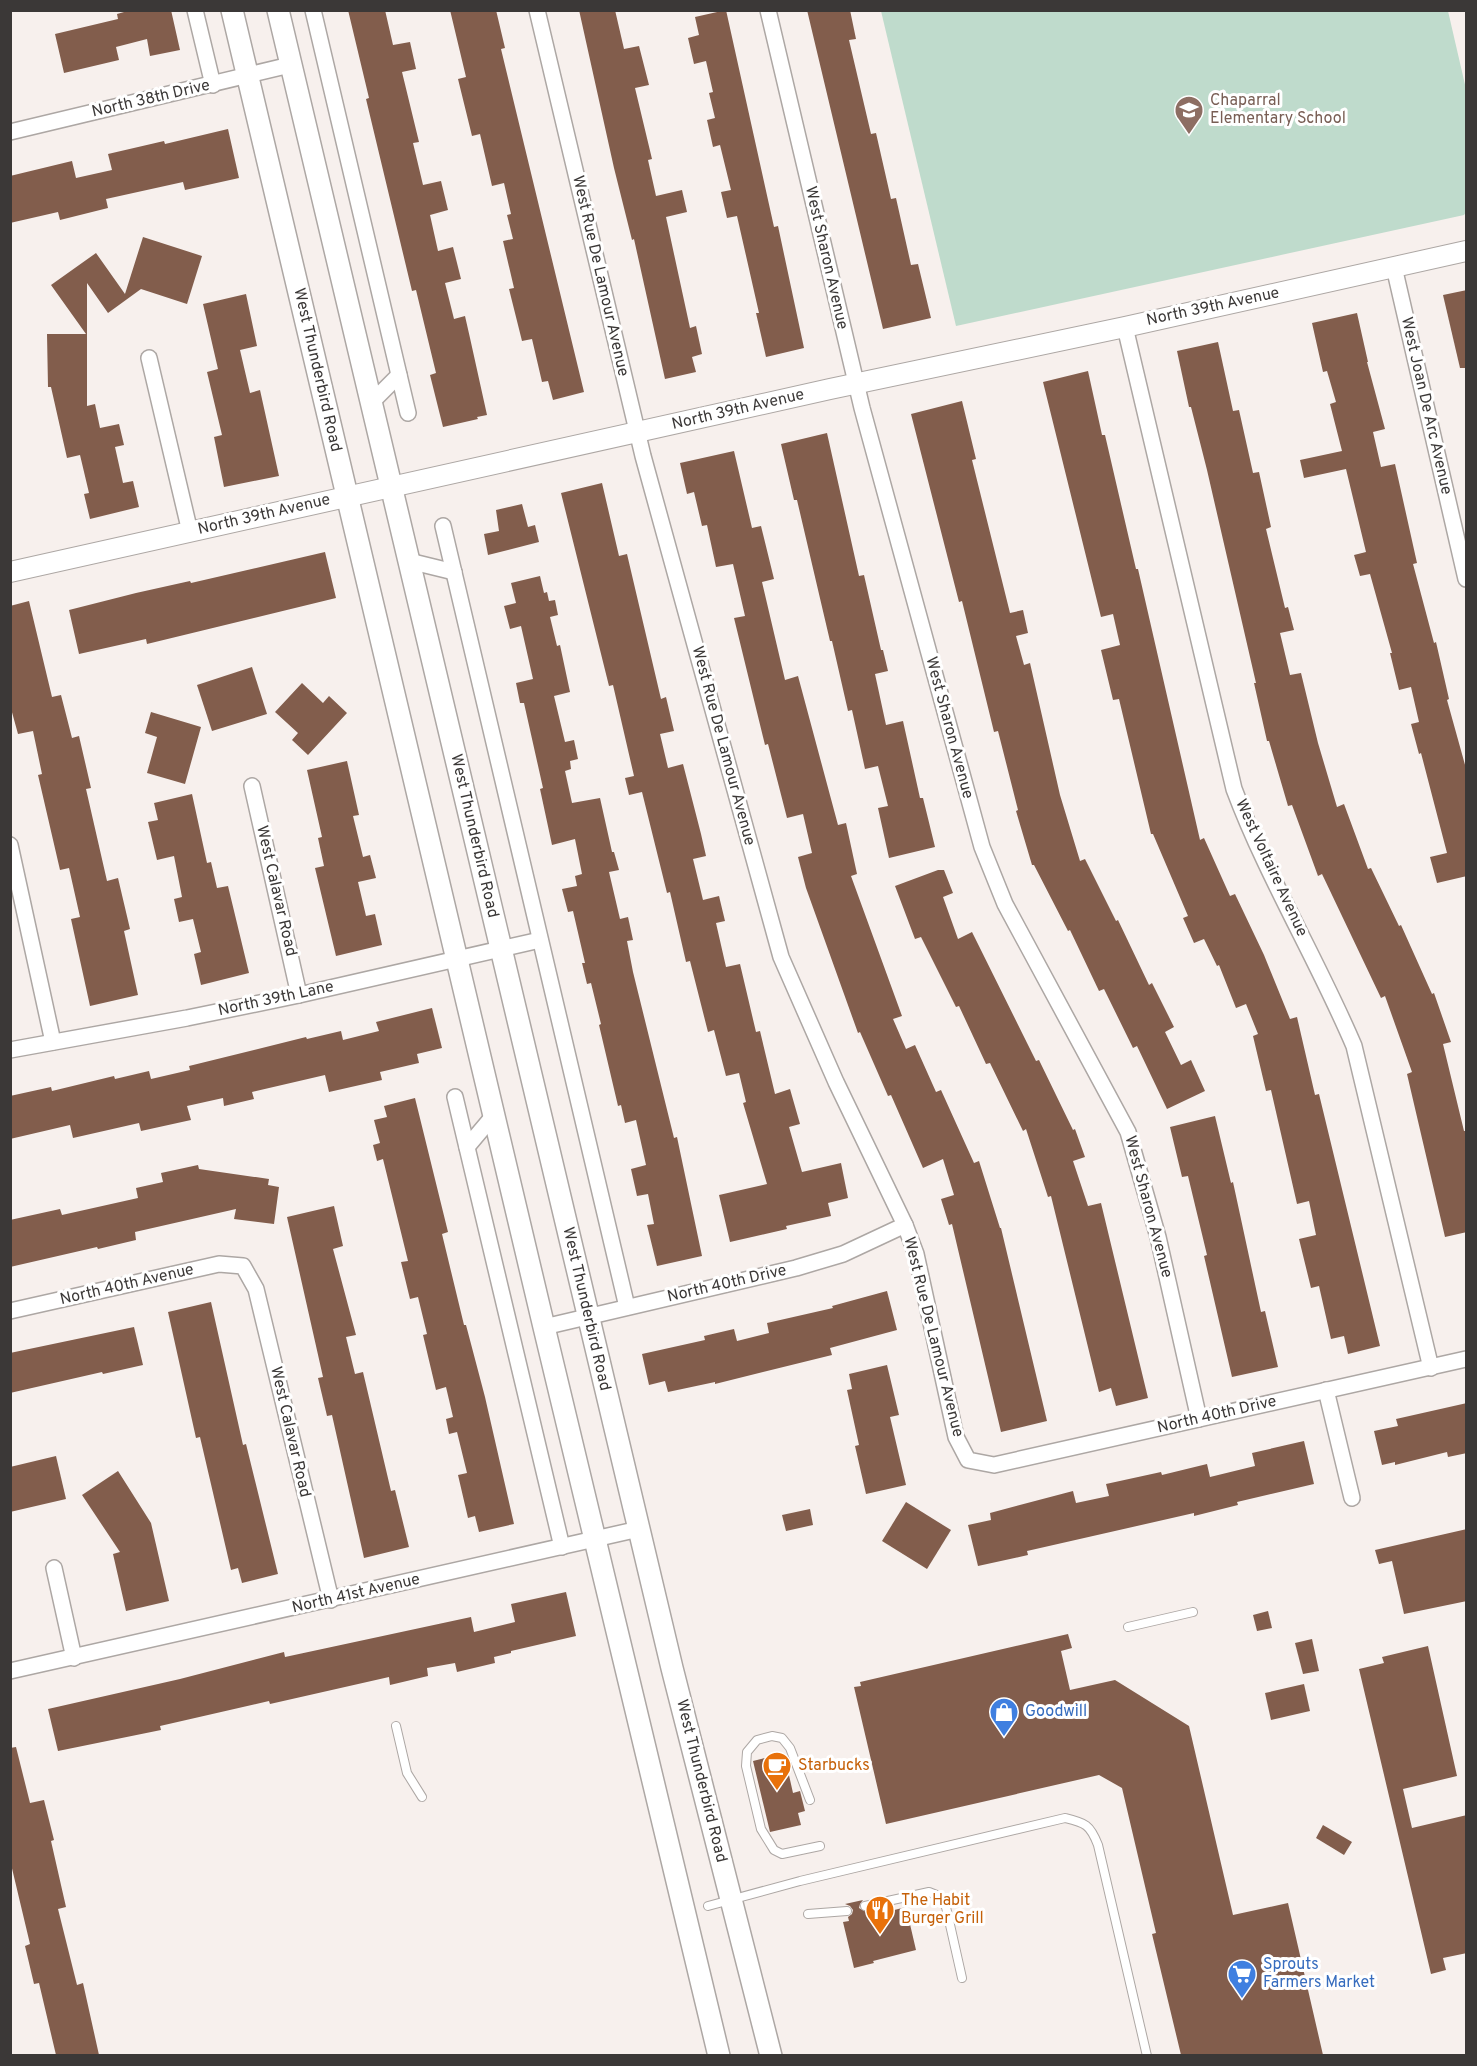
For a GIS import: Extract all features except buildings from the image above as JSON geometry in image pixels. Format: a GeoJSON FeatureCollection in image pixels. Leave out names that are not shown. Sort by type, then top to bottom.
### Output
{"type":"FeatureCollection","features":[{"type":"Feature","properties":{"kind":"main road","name":"West Thunderbird Road"},"geometry":{"type":"LineString","coordinates":[[232,10],[719,2055]]}},
{"type":"Feature","properties":{"kind":"main road","name":"West Thunderbird Road"},"geometry":{"type":"LineString","coordinates":[[278,10],[639,1529],[771,2055]]}},
{"type":"Feature","properties":{"kind":"street"},"geometry":{"type":"LineString","coordinates":[[195,10],[213,85]]}},
{"type":"Feature","properties":{"kind":"street"},"geometry":{"type":"LineString","coordinates":[[313,10],[408,413]]}},
{"type":"Feature","properties":{"kind":"street","name":"West Rue De Lamour Avenue"},"geometry":{"type":"LineString","coordinates":[[537,10],[638,432],[781,957],[836,1082],[905,1225],[916,1254],[956,1437],[968,1460]]}},
{"type":"Feature","properties":{"kind":"street","name":"West Sharon Avenue"},"geometry":{"type":"LineString","coordinates":[[768,10],[856,384],[982,847],[1005,904],[1107,1089],[1128,1132],[1158,1237],[1199,1419]]}},
{"type":"Feature","properties":{"kind":"street","name":"North 38th Drive"},"geometry":{"type":"LineString","coordinates":[[10,132],[290,65]]}},
{"type":"Feature","properties":{"kind":"street","name":"North 39th Avenue"},"geometry":{"type":"LineString","coordinates":[[10,572],[1467,251]]}},
{"type":"Feature","properties":{"kind":"street","name":"West Joan De Arc Avenue"},"geometry":{"type":"LineString","coordinates":[[1394,267],[1467,579]]}},
{"type":"Feature","properties":{"kind":"street","name":"West Voltaire Avenue"},"geometry":{"type":"LineString","coordinates":[[1125,327],[1234,789],[1246,823],[1354,1046],[1431,1368]]}},
{"type":"Feature","properties":{"kind":"street"},"geometry":{"type":"LineString","coordinates":[[149,358],[190,532]]}},
{"type":"Feature","properties":{"kind":"street"},"geometry":{"type":"LineString","coordinates":[[372,402],[399,375]]}},
{"type":"Feature","properties":{"kind":"street"},"geometry":{"type":"LineString","coordinates":[[443,526],[627,1307]]}},
{"type":"Feature","properties":{"kind":"street"},"geometry":{"type":"LineString","coordinates":[[409,561],[454,572]]}},
{"type":"Feature","properties":{"kind":"street","name":"West Calavar Road"},"geometry":{"type":"LineString","coordinates":[[252,786],[299,995]]}},
{"type":"Feature","properties":{"kind":"street"},"geometry":{"type":"LineString","coordinates":[[10,845],[53,1042]]}},
{"type":"Feature","properties":{"kind":"street","name":"North 39th Lane"},"geometry":{"type":"LineString","coordinates":[[10,1050],[299,995],[540,940]]}},
{"type":"Feature","properties":{"kind":"street"},"geometry":{"type":"LineString","coordinates":[[454,1097],[562,1547]]}},
{"type":"Feature","properties":{"kind":"street"},"geometry":{"type":"LineString","coordinates":[[467,1147],[494,1115]]}},
{"type":"Feature","properties":{"kind":"street","name":"North 40th Drive"},"geometry":{"type":"LineString","coordinates":[[544,1327],[796,1268],[843,1254],[905,1225]]}},
{"type":"Feature","properties":{"kind":"street","name":"North 40th Avenue"},"geometry":{"type":"LineString","coordinates":[[10,1311],[219,1264],[243,1266]]}},
{"type":"Feature","properties":{"kind":"street","name":"West Calavar Road"},"geometry":{"type":"LineString","coordinates":[[243,1266],[256,1289],[331,1600]]}},
{"type":"Feature","properties":{"kind":"street","name":"North 40th Drive"},"geometry":{"type":"LineString","coordinates":[[968,1460],[994,1465],[1467,1359]]}},
{"type":"Feature","properties":{"kind":"street"},"geometry":{"type":"LineString","coordinates":[[1326,1390],[1352,1498]]}},
{"type":"Feature","properties":{"kind":"street","name":"North 41st Avenue"},"geometry":{"type":"LineString","coordinates":[[10,1671],[639,1529]]}},
{"type":"Feature","properties":{"kind":"street"},"geometry":{"type":"LineString","coordinates":[[54,1568],[74,1658]]}},
{"type":"Feature","properties":{"kind":"lane"},"geometry":{"type":"LineString","coordinates":[[1128,1627],[1193,1612]]}},
{"type":"Feature","properties":{"kind":"lane"},"geometry":{"type":"LineString","coordinates":[[396,1726],[407,1773],[422,1797]]}},
{"type":"Feature","properties":{"kind":"lane"},"geometry":{"type":"LineString","coordinates":[[810,1800],[790,1748],[782,1738],[772,1736],[757,1740],[747,1752],[746,1766],[761,1829],[774,1850],[782,1854],[820,1846]]}},
{"type":"Feature","properties":{"kind":"lane"},"geometry":{"type":"LineString","coordinates":[[708,1906],[800,1881],[1065,1818],[1086,1824],[1098,1845],[1147,2055]]}},
{"type":"Feature","properties":{"kind":"lane"},"geometry":{"type":"LineString","coordinates":[[865,1906],[929,1892],[939,1896],[946,1907],[962,1978]]}},
{"type":"Feature","properties":{"kind":"lane"},"geometry":{"type":"LineString","coordinates":[[808,1914],[847,1911]]}},
{"type":"Feature","properties":{"kind":"green space","name":"Chaparral Elementary School"},"geometry":{"type":"Polygon","coordinates":[[[881,11],[1448,11],[1466,89],[1466,212],[1464,215],[956,326],[881,11]]]}},
{"type":"Feature","properties":{"kind":"place","name":"Chaparral Elementary School"},"geometry":{"type":"Point","coordinates":[1189,136]}},
{"type":"Feature","properties":{"kind":"place","name":"Goodwill"},"geometry":{"type":"Point","coordinates":[1004,1738]}},
{"type":"Feature","properties":{"kind":"place","name":"Starbucks"},"geometry":{"type":"Point","coordinates":[777,1792]}},
{"type":"Feature","properties":{"kind":"place","name":"The Habit Burger Grill"},"geometry":{"type":"Point","coordinates":[880,1936]}},
{"type":"Feature","properties":{"kind":"place","name":"Sprouts Farmers Market"},"geometry":{"type":"Point","coordinates":[1242,2000]}}]}
